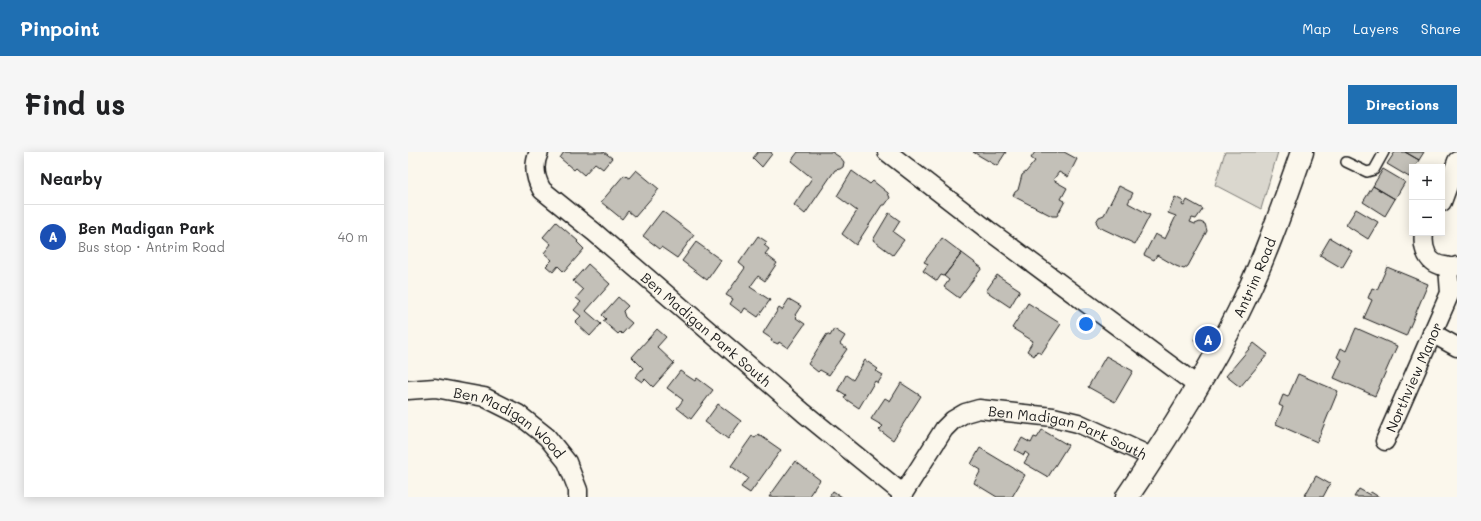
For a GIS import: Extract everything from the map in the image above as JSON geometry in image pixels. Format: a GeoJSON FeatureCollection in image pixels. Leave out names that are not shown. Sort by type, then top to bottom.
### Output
{"type":"FeatureCollection","features":[{"type":"Feature","properties":{"kind":"main road","name":"Antrim Road"},"geometry":{"type":"LineString","coordinates":[[1127,497],[1153,459],[1198,386],[1239,312],[1272,235],[1302,152]]}},
{"type":"Feature","properties":{"kind":"street","name":"Ben Madigan Park South"},"geometry":{"type":"LineString","coordinates":[[539,152],[535,169],[536,181],[542,190],[902,495],[944,429],[953,420],[965,413],[979,409],[1053,417],[1078,423],[1153,459]]}},
{"type":"Feature","properties":{"kind":"street"},"geometry":{"type":"LineString","coordinates":[[887,152],[988,230],[1198,386]]}},
{"type":"Feature","properties":{"kind":"street"},"geometry":{"type":"LineString","coordinates":[[1443,200],[1457,161]]}},
{"type":"Feature","properties":{"kind":"street"},"geometry":{"type":"LineString","coordinates":[[1424,236],[1423,243],[1429,259],[1440,266],[1452,266]]}},
{"type":"Feature","properties":{"kind":"street","name":"Northview Manor"},"geometry":{"type":"LineString","coordinates":[[1385,441],[1450,293],[1452,266]]}},
{"type":"Feature","properties":{"kind":"street"},"geometry":{"type":"LineString","coordinates":[[1432,334],[1457,347]]}},
{"type":"Feature","properties":{"kind":"street","name":"Ben Madigan Wood"},"geometry":{"type":"LineString","coordinates":[[408,390],[435,388],[484,398],[518,414],[547,437],[567,462],[578,490],[578,497]]}},
{"type":"Feature","properties":{"kind":"lane"},"geometry":{"type":"LineString","coordinates":[[1346,162],[1367,172],[1374,170],[1384,152]]}},
{"type":"Feature","properties":{"kind":"shaded area"},"geometry":{"type":"Polygon","coordinates":[[[1225,152],[1278,152],[1261,209],[1215,185],[1225,152]]]}},
{"type":"Feature","properties":{"kind":"building"},"geometry":{"type":"Polygon","coordinates":[[[564,152],[604,152],[612,158],[603,169],[595,163],[584,175],[576,168],[574,170],[560,158],[564,152]]]}},
{"type":"Feature","properties":{"kind":"building"},"geometry":{"type":"Polygon","coordinates":[[[758,152],[771,152],[772,154],[762,167],[753,158],[758,152]]]}},
{"type":"Feature","properties":{"kind":"building"},"geometry":{"type":"Polygon","coordinates":[[[798,152],[832,152],[844,162],[843,167],[835,170],[805,214],[794,205],[812,178],[791,161],[798,152]]]}},
{"type":"Feature","properties":{"kind":"building"},"geometry":{"type":"Polygon","coordinates":[[[973,152],[1006,152],[997,166],[973,152]]]}},
{"type":"Feature","properties":{"kind":"building"},"geometry":{"type":"Polygon","coordinates":[[[1035,152],[1064,152],[1077,159],[1068,177],[1059,172],[1053,180],[1067,188],[1061,199],[1065,201],[1057,216],[1052,216],[1013,196],[1018,190],[1022,175],[1035,161],[1031,158],[1035,152]]]}},
{"type":"Feature","properties":{"kind":"building"},"geometry":{"type":"Polygon","coordinates":[[[1395,152],[1405,152],[1419,160],[1417,164],[1409,164],[1409,177],[1387,164],[1395,152]]]}},
{"type":"Feature","properties":{"kind":"building"},"geometry":{"type":"Polygon","coordinates":[[[1405,152],[1424,152],[1419,160],[1405,152]]]}},
{"type":"Feature","properties":{"kind":"building"},"geometry":{"type":"Polygon","coordinates":[[[1383,169],[1405,182],[1395,199],[1373,186],[1383,169]]]}},
{"type":"Feature","properties":{"kind":"building"},"geometry":{"type":"Polygon","coordinates":[[[636,170],[659,189],[635,217],[628,211],[622,219],[601,202],[624,175],[629,178],[636,170]]]}},
{"type":"Feature","properties":{"kind":"building"},"geometry":{"type":"Polygon","coordinates":[[[852,171],[870,184],[873,181],[888,193],[890,198],[885,205],[882,205],[856,245],[842,234],[857,211],[837,196],[852,171]]]}},
{"type":"Feature","properties":{"kind":"building"},"geometry":{"type":"Polygon","coordinates":[[[1119,186],[1133,193],[1128,203],[1150,215],[1135,244],[1099,227],[1096,222],[1099,217],[1104,215],[1119,186]]]}},
{"type":"Feature","properties":{"kind":"building"},"geometry":{"type":"Polygon","coordinates":[[[1373,186],[1395,199],[1385,216],[1363,202],[1373,186]]]}},
{"type":"Feature","properties":{"kind":"building"},"geometry":{"type":"Polygon","coordinates":[[[1175,197],[1183,201],[1182,205],[1184,206],[1187,200],[1203,209],[1196,219],[1192,218],[1190,222],[1195,224],[1200,222],[1205,224],[1207,231],[1188,266],[1184,269],[1157,255],[1154,260],[1144,255],[1155,234],[1165,239],[1176,216],[1168,213],[1175,197]]]}},
{"type":"Feature","properties":{"kind":"building"},"geometry":{"type":"Polygon","coordinates":[[[1356,209],[1378,222],[1368,239],[1346,225],[1356,209]]]}},
{"type":"Feature","properties":{"kind":"building"},"geometry":{"type":"Polygon","coordinates":[[[662,211],[694,235],[677,258],[661,247],[660,249],[643,236],[662,211]]]}},
{"type":"Feature","properties":{"kind":"building"},"geometry":{"type":"Polygon","coordinates":[[[889,213],[900,221],[893,232],[904,240],[893,255],[873,240],[889,213]]]}},
{"type":"Feature","properties":{"kind":"building"},"geometry":{"type":"Polygon","coordinates":[[[556,222],[578,241],[577,242],[584,249],[564,272],[558,266],[553,272],[546,266],[552,260],[544,253],[551,244],[543,237],[556,222]]]}},
{"type":"Feature","properties":{"kind":"building"},"geometry":{"type":"Polygon","coordinates":[[[758,236],[767,242],[764,245],[769,249],[765,254],[777,263],[765,281],[758,276],[750,287],[770,300],[758,317],[745,308],[742,313],[730,304],[733,299],[726,295],[745,268],[739,263],[758,236]]]}},
{"type":"Feature","properties":{"kind":"building"},"geometry":{"type":"Polygon","coordinates":[[[942,238],[962,253],[944,276],[941,275],[937,281],[923,271],[928,264],[924,262],[942,238]]]}},
{"type":"Feature","properties":{"kind":"building"},"geometry":{"type":"Polygon","coordinates":[[[1330,238],[1352,251],[1342,268],[1320,255],[1330,238]]]}},
{"type":"Feature","properties":{"kind":"building"},"geometry":{"type":"Polygon","coordinates":[[[696,242],[721,260],[707,280],[682,261],[696,242]]]}},
{"type":"Feature","properties":{"kind":"building"},"geometry":{"type":"Polygon","coordinates":[[[962,253],[982,268],[959,298],[944,287],[949,280],[944,276],[962,253]]]}},
{"type":"Feature","properties":{"kind":"building"},"geometry":{"type":"Polygon","coordinates":[[[588,264],[610,284],[586,311],[601,324],[590,336],[575,322],[581,316],[574,310],[581,302],[576,298],[583,290],[573,281],[588,264]]]}},
{"type":"Feature","properties":{"kind":"building"},"geometry":{"type":"Polygon","coordinates":[[[1387,267],[1428,284],[1406,336],[1364,318],[1372,300],[1368,298],[1372,288],[1377,290],[1387,267]]]}},
{"type":"Feature","properties":{"kind":"building"},"geometry":{"type":"Polygon","coordinates":[[[997,275],[1020,290],[1010,307],[986,291],[997,275]]]}},
{"type":"Feature","properties":{"kind":"building"},"geometry":{"type":"Polygon","coordinates":[[[618,297],[628,306],[623,311],[625,317],[632,323],[622,334],[620,332],[618,334],[603,321],[606,319],[602,315],[618,297]]]}},
{"type":"Feature","properties":{"kind":"building"},"geometry":{"type":"Polygon","coordinates":[[[789,299],[801,306],[795,315],[797,317],[796,318],[805,324],[788,348],[779,342],[778,344],[771,341],[772,339],[763,333],[779,308],[782,310],[789,299]]]}},
{"type":"Feature","properties":{"kind":"building"},"geometry":{"type":"Polygon","coordinates":[[[1028,303],[1061,324],[1041,354],[1037,351],[1034,356],[1027,351],[1033,341],[1012,328],[1028,303]]]}},
{"type":"Feature","properties":{"kind":"building"},"geometry":{"type":"Polygon","coordinates":[[[1356,328],[1397,346],[1375,396],[1334,378],[1342,360],[1337,357],[1341,348],[1346,351],[1356,328]]]}},
{"type":"Feature","properties":{"kind":"building"},"geometry":{"type":"Polygon","coordinates":[[[657,329],[666,337],[657,347],[674,363],[653,387],[645,379],[642,382],[635,377],[643,368],[632,357],[657,329]]]}},
{"type":"Feature","properties":{"kind":"building"},"geometry":{"type":"Polygon","coordinates":[[[834,329],[845,336],[840,344],[847,349],[829,375],[820,370],[818,372],[808,364],[827,334],[830,336],[834,329]]]}},
{"type":"Feature","properties":{"kind":"building"},"geometry":{"type":"Polygon","coordinates":[[[1201,329],[1204,331],[1197,342],[1194,340],[1201,329]]]}},
{"type":"Feature","properties":{"kind":"building"},"geometry":{"type":"Polygon","coordinates":[[[1254,343],[1268,354],[1240,387],[1226,376],[1254,343]]]}},
{"type":"Feature","properties":{"kind":"building"},"geometry":{"type":"Polygon","coordinates":[[[1106,356],[1133,371],[1115,402],[1088,387],[1106,356]]]}},
{"type":"Feature","properties":{"kind":"building"},"geometry":{"type":"Polygon","coordinates":[[[865,360],[878,369],[876,371],[883,375],[878,383],[875,381],[859,408],[844,398],[846,395],[838,390],[846,375],[853,380],[865,360]]]}},
{"type":"Feature","properties":{"kind":"building"},"geometry":{"type":"Polygon","coordinates":[[[680,371],[695,381],[697,378],[713,390],[691,419],[677,408],[683,400],[667,388],[680,371]]]}},
{"type":"Feature","properties":{"kind":"building"},"geometry":{"type":"Polygon","coordinates":[[[1298,374],[1338,391],[1317,442],[1276,424],[1283,407],[1279,405],[1283,395],[1288,397],[1298,374]]]}},
{"type":"Feature","properties":{"kind":"building"},"geometry":{"type":"Polygon","coordinates":[[[901,383],[921,396],[893,440],[879,430],[883,426],[871,419],[885,398],[890,401],[901,383]]]}},
{"type":"Feature","properties":{"kind":"building"},"geometry":{"type":"Polygon","coordinates":[[[718,404],[741,421],[728,439],[705,422],[718,404]]]}},
{"type":"Feature","properties":{"kind":"building"},"geometry":{"type":"Polygon","coordinates":[[[1042,430],[1068,445],[1048,477],[1024,463],[1029,455],[1025,452],[1024,455],[1015,450],[1022,438],[1031,443],[1034,437],[1037,438],[1042,430]]]}},
{"type":"Feature","properties":{"kind":"building"},"geometry":{"type":"Polygon","coordinates":[[[758,434],[781,450],[750,493],[741,487],[748,478],[731,466],[752,436],[755,438],[758,434]]]}},
{"type":"Feature","properties":{"kind":"building"},"geometry":{"type":"Polygon","coordinates":[[[980,448],[1025,475],[1012,497],[997,497],[974,483],[981,470],[971,464],[980,448]]]}},
{"type":"Feature","properties":{"kind":"building"},"geometry":{"type":"Polygon","coordinates":[[[795,461],[820,480],[808,497],[769,497],[795,461]]]}},
{"type":"Feature","properties":{"kind":"building"},"geometry":{"type":"Polygon","coordinates":[[[1316,476],[1330,484],[1323,497],[1304,497],[1316,476]]]}},
{"type":"Feature","properties":{"kind":"building"},"geometry":{"type":"Polygon","coordinates":[[[1359,489],[1370,495],[1371,492],[1379,497],[1354,497],[1359,489]]]}},
{"type":"Feature","properties":{"kind":"building"},"geometry":{"type":"Polygon","coordinates":[[[833,491],[842,497],[829,497],[833,491]]]}},
{"type":"Feature","properties":{"kind":"place","name":"Ben Madigan Park"},"geometry":{"type":"Point","coordinates":[1208,339]}}]}
